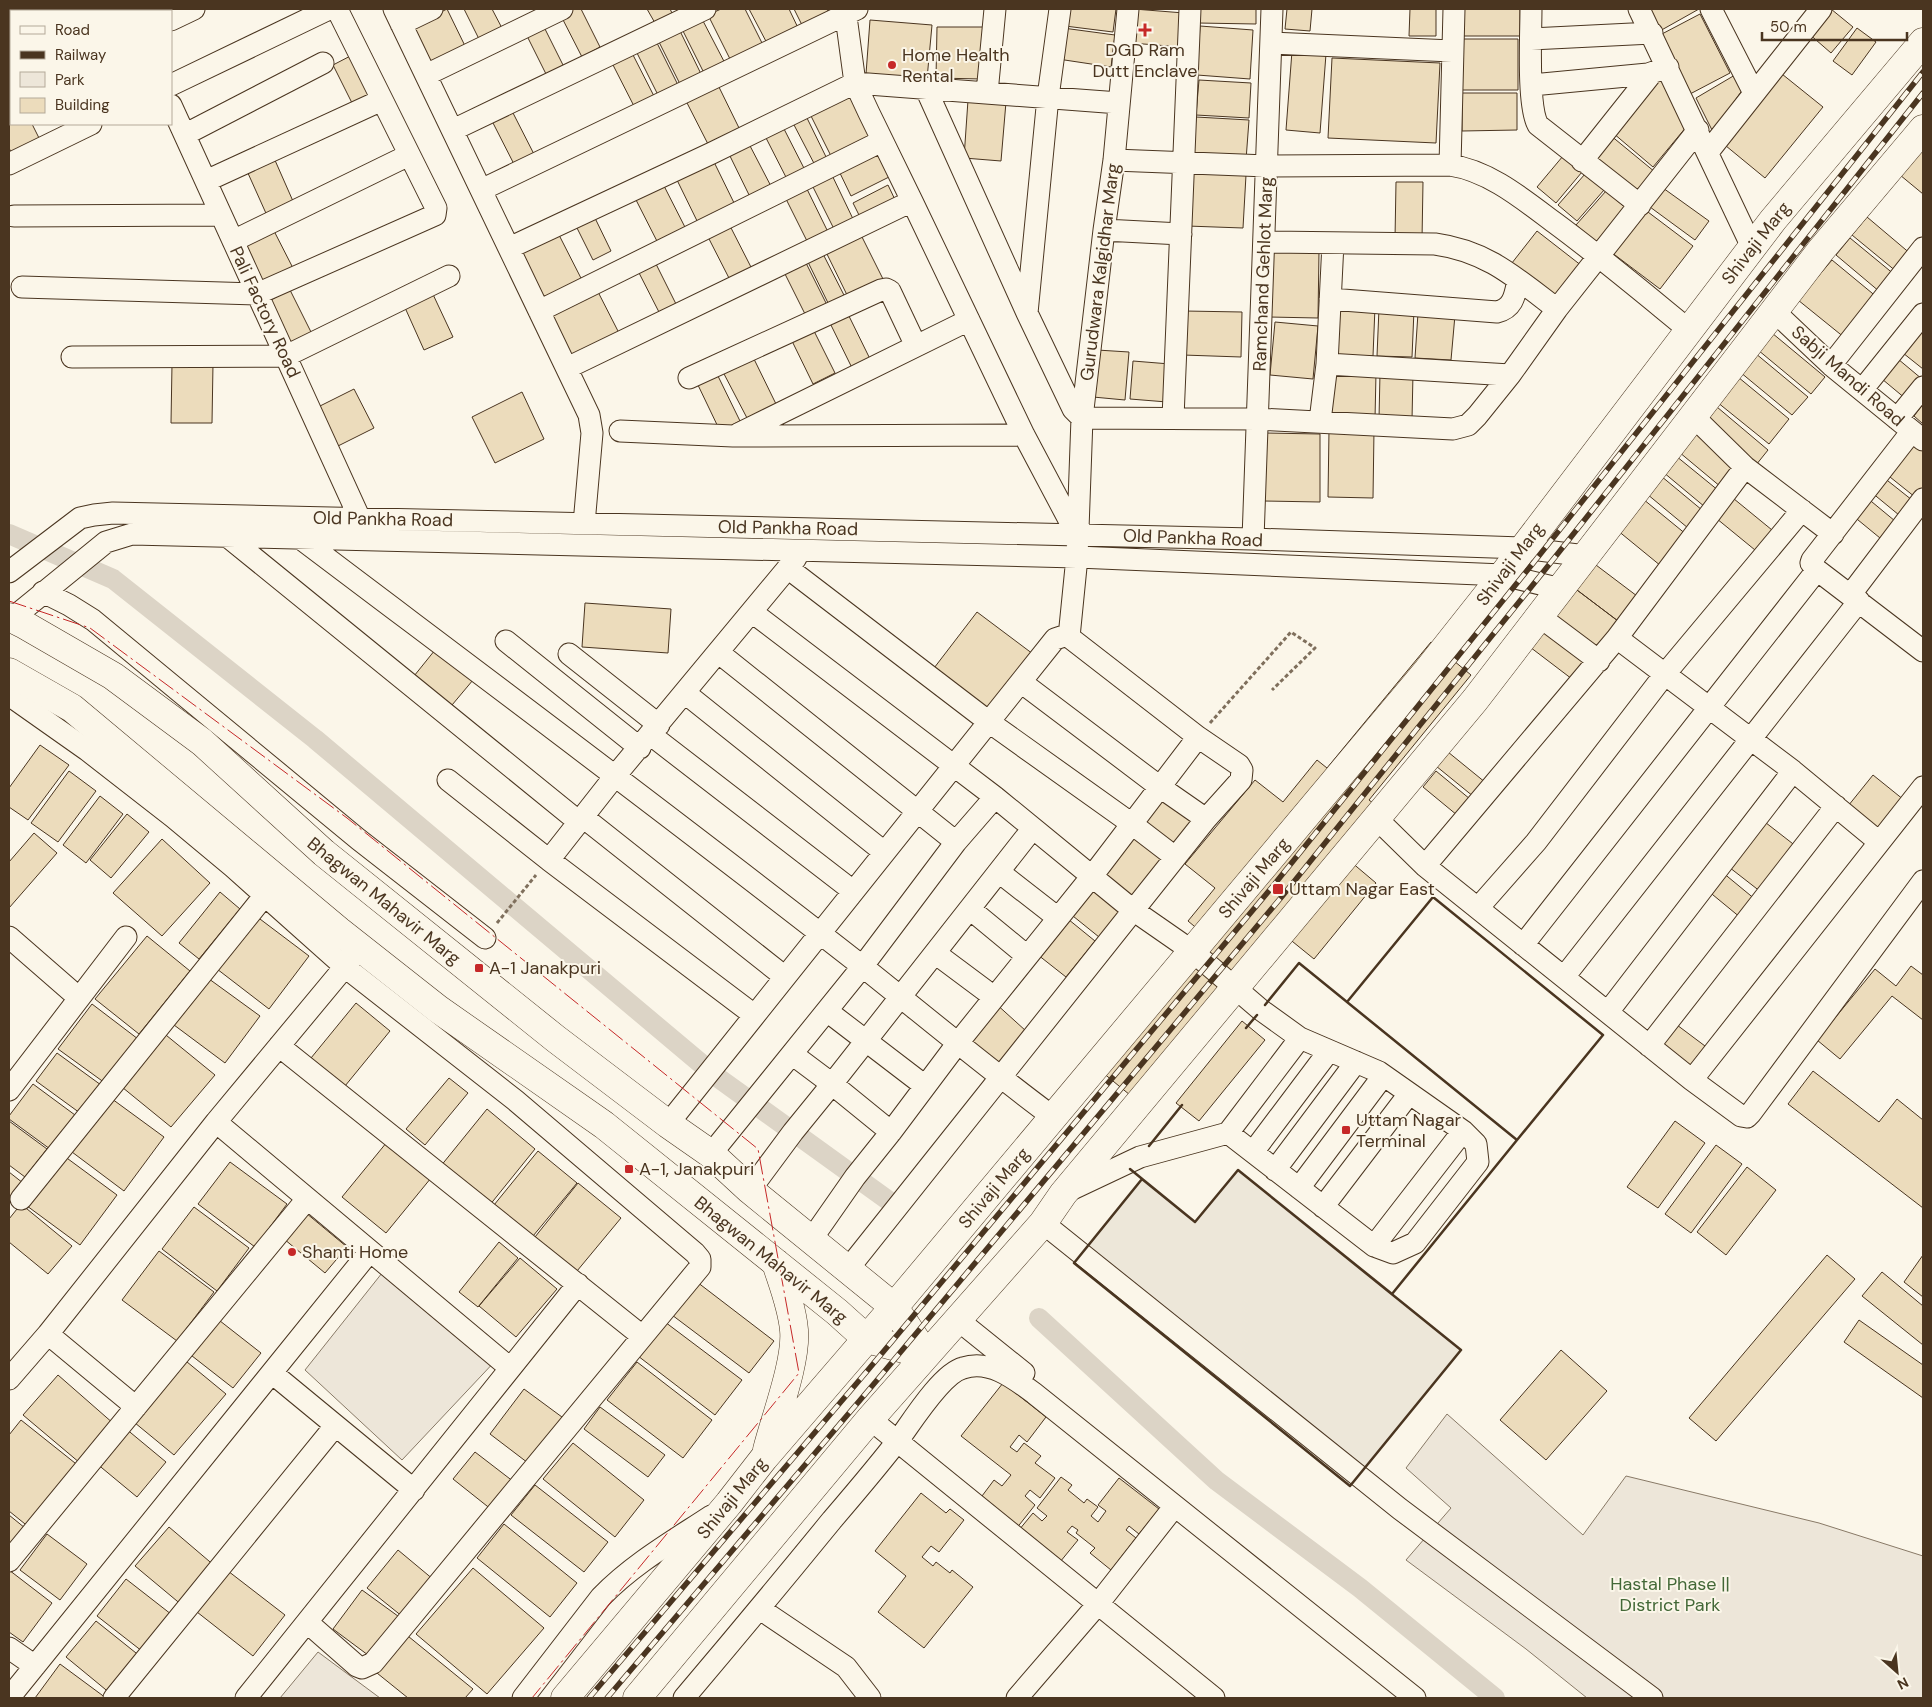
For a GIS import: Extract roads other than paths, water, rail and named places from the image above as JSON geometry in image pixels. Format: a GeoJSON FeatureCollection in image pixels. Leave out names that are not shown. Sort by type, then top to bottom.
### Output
{"type":"FeatureCollection","features":[{"type":"Feature","properties":{"kind":"main road","name":"Shivaji Marg"},"geometry":{"type":"LineString","coordinates":[[565,1698],[729,1504],[764,1458],[894,1307],[1427,671],[1503,575],[1752,247],[1923,42]]}},
{"type":"Feature","properties":{"kind":"main road"},"geometry":{"type":"LineString","coordinates":[[637,1698],[870,1419],[1043,1223],[1063,1194],[1475,700],[1821,250],[1923,131]]}},
{"type":"Feature","properties":{"kind":"main road","name":"Bhagwan Mahavir Marg"},"geometry":{"type":"LineString","coordinates":[[9,619],[23,624],[113,676],[202,742],[324,853],[556,1039],[668,1124],[711,1154],[750,1190],[894,1307],[926,1355]]}},
{"type":"Feature","properties":{"kind":"main road","name":"Bhagwan Mahavir Marg"},"geometry":{"type":"LineString","coordinates":[[9,672],[72,708],[353,957],[438,1009],[604,1125],[776,1263],[867,1339]]}},
{"type":"Feature","properties":{"kind":"main road"},"geometry":{"type":"LineString","coordinates":[[764,1458],[791,1358],[794,1332],[790,1307],[776,1263]]}},
{"type":"Feature","properties":{"kind":"main road"},"geometry":{"type":"LineString","coordinates":[[867,1339],[926,1355]]}},
{"type":"Feature","properties":{"kind":"street"},"geometry":{"type":"LineString","coordinates":[[172,20],[194,9]]}},
{"type":"Feature","properties":{"kind":"street"},"geometry":{"type":"LineString","coordinates":[[172,85],[328,9]]}},
{"type":"Feature","properties":{"kind":"street"},"geometry":{"type":"LineString","coordinates":[[22,287],[257,294],[435,215],[436,208],[337,9]]}},
{"type":"Feature","properties":{"kind":"street"},"geometry":{"type":"LineString","coordinates":[[432,9],[398,16],[592,424],[584,524]]}},
{"type":"Feature","properties":{"kind":"street"},"geometry":{"type":"LineString","coordinates":[[426,75],[562,9]]}},
{"type":"Feature","properties":{"kind":"street"},"geometry":{"type":"LineString","coordinates":[[452,130],[705,9]]}},
{"type":"Feature","properties":{"kind":"street"},"geometry":{"type":"LineString","coordinates":[[987,93],[995,9]]}},
{"type":"Feature","properties":{"kind":"street"},"geometry":{"type":"LineString","coordinates":[[1027,313],[1048,97],[1060,9]]}},
{"type":"Feature","properties":{"kind":"street","name":"Gurudwara Kalgidhar Marg"},"geometry":{"type":"LineString","coordinates":[[1069,638],[1076,557],[1082,418],[1114,160],[1128,9]]}},
{"type":"Feature","properties":{"kind":"street"},"geometry":{"type":"LineString","coordinates":[[1173,418],[1190,9]]}},
{"type":"Feature","properties":{"kind":"street","name":"Ramchand Gehlot Marg"},"geometry":{"type":"LineString","coordinates":[[1252,540],[1272,9]]}},
{"type":"Feature","properties":{"kind":"street"},"geometry":{"type":"LineString","coordinates":[[1450,165],[1454,9]]}},
{"type":"Feature","properties":{"kind":"street"},"geometry":{"type":"LineString","coordinates":[[1530,9],[1533,113],[1538,125],[1582,161],[1640,204]]}},
{"type":"Feature","properties":{"kind":"street"},"geometry":{"type":"LineString","coordinates":[[1639,9],[1652,33],[1660,70],[1698,130],[1752,247]]}},
{"type":"Feature","properties":{"kind":"street"},"geometry":{"type":"LineString","coordinates":[[1710,9],[1754,93]]}},
{"type":"Feature","properties":{"kind":"street"},"geometry":{"type":"LineString","coordinates":[[1708,152],[1819,9]]}},
{"type":"Feature","properties":{"kind":"street"},"geometry":{"type":"LineString","coordinates":[[481,190],[849,10],[856,83],[882,141],[1024,435],[1077,535]]}},
{"type":"Feature","properties":{"kind":"street"},"geometry":{"type":"LineString","coordinates":[[1531,38],[1652,33]]}},
{"type":"Feature","properties":{"kind":"street"},"geometry":{"type":"LineString","coordinates":[[1271,43],[1452,50]]}},
{"type":"Feature","properties":{"kind":"street"},"geometry":{"type":"LineString","coordinates":[[186,134],[323,63]]}},
{"type":"Feature","properties":{"kind":"street"},"geometry":{"type":"LineString","coordinates":[[1532,85],[1637,76],[1660,70]]}},
{"type":"Feature","properties":{"kind":"street"},"geometry":{"type":"LineString","coordinates":[[1582,161],[1660,70]]}},
{"type":"Feature","properties":{"kind":"street"},"geometry":{"type":"LineString","coordinates":[[509,248],[712,154],[856,83],[1119,103]]}},
{"type":"Feature","properties":{"kind":"street"},"geometry":{"type":"LineString","coordinates":[[926,89],[1027,313],[1073,410],[1082,418],[1258,419],[1462,428],[1477,416],[1510,375],[1557,309],[1698,130]]}},
{"type":"Feature","properties":{"kind":"street"},"geometry":{"type":"LineString","coordinates":[[206,181],[382,100]]}},
{"type":"Feature","properties":{"kind":"street","name":"Pali Factory Road"},"geometry":{"type":"LineString","coordinates":[[172,107],[370,540]]}},
{"type":"Feature","properties":{"kind":"street"},"geometry":{"type":"LineString","coordinates":[[9,164],[89,125]]}},
{"type":"Feature","properties":{"kind":"street"},"geometry":{"type":"LineString","coordinates":[[539,311],[882,141]]}},
{"type":"Feature","properties":{"kind":"street"},"geometry":{"type":"LineString","coordinates":[[233,241],[409,155]]}},
{"type":"Feature","properties":{"kind":"street"},"geometry":{"type":"LineString","coordinates":[[1114,160],[1266,166],[1450,165],[1461,167],[1478,173],[1515,193],[1599,256],[1689,330]]}},
{"type":"Feature","properties":{"kind":"street"},"geometry":{"type":"LineString","coordinates":[[567,368],[912,201]]}},
{"type":"Feature","properties":{"kind":"street"},"geometry":{"type":"LineString","coordinates":[[14,216],[221,215]]}},
{"type":"Feature","properties":{"kind":"street"},"geometry":{"type":"LineString","coordinates":[[1104,230],[1181,234]]}},
{"type":"Feature","properties":{"kind":"street"},"geometry":{"type":"LineString","coordinates":[[1264,242],[1434,244],[1451,246],[1496,264],[1557,309]]}},
{"type":"Feature","properties":{"kind":"street"},"geometry":{"type":"LineString","coordinates":[[1320,421],[1327,364],[1332,243]]}},
{"type":"Feature","properties":{"kind":"street"},"geometry":{"type":"LineString","coordinates":[[1830,365],[1923,248]]}},
{"type":"Feature","properties":{"kind":"street"},"geometry":{"type":"LineString","coordinates":[[72,357],[286,356],[449,276]]}},
{"type":"Feature","properties":{"kind":"street"},"geometry":{"type":"LineString","coordinates":[[1330,299],[1497,312],[1510,307],[1518,280]]}},
{"type":"Feature","properties":{"kind":"street"},"geometry":{"type":"LineString","coordinates":[[689,378],[886,289],[890,291],[916,346]]}},
{"type":"Feature","properties":{"kind":"street","name":"Sabji Mandi Road"},"geometry":{"type":"LineString","coordinates":[[1774,311],[1830,365],[1911,430]]}},
{"type":"Feature","properties":{"kind":"street"},"geometry":{"type":"LineString","coordinates":[[1862,390],[1923,314]]}},
{"type":"Feature","properties":{"kind":"street"},"geometry":{"type":"LineString","coordinates":[[734,436],[969,320]]}},
{"type":"Feature","properties":{"kind":"street"},"geometry":{"type":"LineString","coordinates":[[1327,364],[1510,375]]}},
{"type":"Feature","properties":{"kind":"street"},"geometry":{"type":"LineString","coordinates":[[1923,387],[1911,430],[1812,560],[1817,570],[1923,651]]}},
{"type":"Feature","properties":{"kind":"street"},"geometry":{"type":"LineString","coordinates":[[1693,416],[1745,467],[1833,534]]}},
{"type":"Feature","properties":{"kind":"street"},"geometry":{"type":"LineString","coordinates":[[620,431],[734,436],[1024,435]]}},
{"type":"Feature","properties":{"kind":"street"},"geometry":{"type":"LineString","coordinates":[[1426,866],[1599,661],[1745,467]]}},
{"type":"Feature","properties":{"kind":"street"},"geometry":{"type":"LineString","coordinates":[[1564,977],[1751,738],[1855,598],[1923,499]]}},
{"type":"Feature","properties":{"kind":"street"},"geometry":{"type":"LineString","coordinates":[[1478,908],[1536,842],[1665,674],[1802,510]]}},
{"type":"Feature","properties":{"kind":"street","name":"Old Pankha Road"},"geometry":{"type":"LineString","coordinates":[[15,567],[80,518],[113,513],[1252,540],[1522,548],[1586,556]]}},
{"type":"Feature","properties":{"kind":"street","name":"Old Pankha Road"},"geometry":{"type":"LineString","coordinates":[[9,619],[106,542],[132,534],[1076,557],[1503,575],[1560,589]]}},
{"type":"Feature","properties":{"kind":"street"},"geometry":{"type":"LineString","coordinates":[[227,536],[581,820],[785,976]]}},
{"type":"Feature","properties":{"kind":"street"},"geometry":{"type":"LineString","coordinates":[[300,538],[616,776],[862,966],[957,1044],[1053,1117]]}},
{"type":"Feature","properties":{"kind":"street"},"geometry":{"type":"LineString","coordinates":[[549,860],[616,776],[789,569],[802,550]]}},
{"type":"Feature","properties":{"kind":"street"},"geometry":{"type":"LineString","coordinates":[[789,569],[989,722],[1175,857]]}},
{"type":"Feature","properties":{"kind":"street"},"geometry":{"type":"LineString","coordinates":[[1523,944],[1817,570]]}},
{"type":"Feature","properties":{"kind":"street"},"geometry":{"type":"LineString","coordinates":[[51,586],[69,604],[94,620],[358,839],[485,938]]}},
{"type":"Feature","properties":{"kind":"street"},"geometry":{"type":"LineString","coordinates":[[752,612],[995,797],[1133,910],[1192,951],[1261,1010],[1300,1038],[1384,1076],[1463,1131],[1476,1144],[1478,1162],[1415,1242],[1394,1253],[1374,1246],[1228,1133]]}},
{"type":"Feature","properties":{"kind":"street"},"geometry":{"type":"LineString","coordinates":[[1539,616],[1599,661]]}},
{"type":"Feature","properties":{"kind":"street"},"geometry":{"type":"LineString","coordinates":[[668,1124],[1055,639],[1064,636],[1069,638],[1198,737],[1239,765],[1242,770],[1241,780],[1206,818],[848,1270]]}},
{"type":"Feature","properties":{"kind":"street"},"geometry":{"type":"LineString","coordinates":[[1617,638],[1751,738],[1879,842]]}},
{"type":"Feature","properties":{"kind":"street"},"geometry":{"type":"LineString","coordinates":[[506,642],[650,736],[853,891]]}},
{"type":"Feature","properties":{"kind":"street"},"geometry":{"type":"LineString","coordinates":[[718,653],[956,842]]}},
{"type":"Feature","properties":{"kind":"street"},"geometry":{"type":"LineString","coordinates":[[569,654],[650,736]]}},
{"type":"Feature","properties":{"kind":"street"},"geometry":{"type":"LineString","coordinates":[[1021,682],[1160,787],[1206,818]]}},
{"type":"Feature","properties":{"kind":"street"},"geometry":{"type":"LineString","coordinates":[[685,693],[884,852]]}},
{"type":"Feature","properties":{"kind":"street"},"geometry":{"type":"LineString","coordinates":[[9,695],[87,750],[173,817],[265,895],[353,957],[515,1100],[700,1259],[700,1267],[373,1663],[362,1668],[357,1666],[308,1623]]}},
{"type":"Feature","properties":{"kind":"street"},"geometry":{"type":"LineString","coordinates":[[811,1240],[855,1177],[957,1044],[1092,876],[1198,737]]}},
{"type":"Feature","properties":{"kind":"street"},"geometry":{"type":"LineString","coordinates":[[1608,1012],[1793,771]]}},
{"type":"Feature","properties":{"kind":"street"},"geometry":{"type":"LineString","coordinates":[[448,780],[549,860],[754,1015]]}},
{"type":"Feature","properties":{"kind":"street"},"geometry":{"type":"LineString","coordinates":[[1692,1080],[1923,787]]}},
{"type":"Feature","properties":{"kind":"street"},"geometry":{"type":"LineString","coordinates":[[711,1154],[827,1011],[956,842],[995,797]]}},
{"type":"Feature","properties":{"kind":"street"},"geometry":{"type":"LineString","coordinates":[[1649,1046],[1836,806]]}},
{"type":"Feature","properties":{"kind":"street"},"geometry":{"type":"LineString","coordinates":[[1376,818],[1426,866],[1649,1046],[1736,1114],[1747,1117],[1923,881]]}},
{"type":"Feature","properties":{"kind":"street"},"geometry":{"type":"LineString","coordinates":[[750,1190],[793,1132],[1033,828]]}},
{"type":"Feature","properties":{"kind":"street"},"geometry":{"type":"LineString","coordinates":[[999,872],[1058,918]]}},
{"type":"Feature","properties":{"kind":"street"},"geometry":{"type":"LineString","coordinates":[[21,1200],[265,895]]}},
{"type":"Feature","properties":{"kind":"street"},"geometry":{"type":"LineString","coordinates":[[970,909],[1027,956]]}},
{"type":"Feature","properties":{"kind":"street"},"geometry":{"type":"LineString","coordinates":[[9,937],[80,998]]}},
{"type":"Feature","properties":{"kind":"street"},"geometry":{"type":"LineString","coordinates":[[9,1090],[126,937]]}},
{"type":"Feature","properties":{"kind":"street"},"geometry":{"type":"LineString","coordinates":[[934,954],[994,998]]}},
{"type":"Feature","properties":{"kind":"street"},"geometry":{"type":"LineString","coordinates":[[9,1379],[48,1334],[216,1122],[353,957]]}},
{"type":"Feature","properties":{"kind":"street"},"geometry":{"type":"LineString","coordinates":[[827,1011],[925,1086]]}},
{"type":"Feature","properties":{"kind":"street"},"geometry":{"type":"LineString","coordinates":[[1063,1194],[1140,1156],[1228,1133],[1300,1038]]}},
{"type":"Feature","properties":{"kind":"street"},"geometry":{"type":"LineString","coordinates":[[279,1046],[642,1336]]}},
{"type":"Feature","properties":{"kind":"street"},"geometry":{"type":"LineString","coordinates":[[1253,1152],[1329,1051]]}},
{"type":"Feature","properties":{"kind":"street"},"geometry":{"type":"LineString","coordinates":[[792,1054],[891,1132]]}},
{"type":"Feature","properties":{"kind":"street"},"geometry":{"type":"LineString","coordinates":[[1275,1170],[1356,1062]]}},
{"type":"Feature","properties":{"kind":"street"},"geometry":{"type":"LineString","coordinates":[[1299,1188],[1384,1076]]}},
{"type":"Feature","properties":{"kind":"street"},"geometry":{"type":"LineString","coordinates":[[1323,1207],[1409,1094]]}},
{"type":"Feature","properties":{"kind":"street"},"geometry":{"type":"LineString","coordinates":[[216,1122],[510,1368]]}},
{"type":"Feature","properties":{"kind":"street"},"geometry":{"type":"LineString","coordinates":[[1374,1246],[1463,1131]]}},
{"type":"Feature","properties":{"kind":"street"},"geometry":{"type":"LineString","coordinates":[[9,1561],[307,1199]]}},
{"type":"Feature","properties":{"kind":"street"},"geometry":{"type":"LineString","coordinates":[[1043,1223],[1400,1509],[1652,1698]]}},
{"type":"Feature","properties":{"kind":"street"},"geometry":{"type":"LineString","coordinates":[[9,1698],[370,1251]]}},
{"type":"Feature","properties":{"kind":"street"},"geometry":{"type":"LineString","coordinates":[[246,1698],[578,1284]]}},
{"type":"Feature","properties":{"kind":"street"},"geometry":{"type":"LineString","coordinates":[[958,1320],[1180,1499],[1432,1698]]}},
{"type":"Feature","properties":{"kind":"street"},"geometry":{"type":"LineString","coordinates":[[48,1334],[136,1407]]}},
{"type":"Feature","properties":{"kind":"street"},"geometry":{"type":"LineString","coordinates":[[684,1698],[760,1609],[897,1441],[928,1398],[954,1372],[963,1367],[985,1367],[998,1370],[1021,1384],[1415,1698]]}},
{"type":"Feature","properties":{"kind":"street"},"geometry":{"type":"LineString","coordinates":[[272,1374],[414,1490]]}},
{"type":"Feature","properties":{"kind":"street"},"geometry":{"type":"LineString","coordinates":[[870,1419],[1214,1698]]}},
{"type":"Feature","properties":{"kind":"street"},"geometry":{"type":"LineString","coordinates":[[114,1698],[335,1426]]}},
{"type":"Feature","properties":{"kind":"street"},"geometry":{"type":"LineString","coordinates":[[523,1698],[614,1584],[628,1572],[729,1504]]}},
{"type":"Feature","properties":{"kind":"street"},"geometry":{"type":"LineString","coordinates":[[1017,1698],[1098,1604],[1174,1507]]}},
{"type":"Feature","properties":{"kind":"street"},"geometry":{"type":"LineString","coordinates":[[760,1609],[846,1667],[870,1698]]}},
{"type":"Feature","properties":{"kind":"street"},"geometry":{"type":"LineString","coordinates":[[9,1648],[35,1666]]}},
{"type":"Feature","properties":{"kind":"waterway"},"geometry":{"type":"LineString","coordinates":[[9,534],[113,579],[315,739],[717,1077],[889,1201]]}},
{"type":"Feature","properties":{"kind":"waterway"},"geometry":{"type":"LineString","coordinates":[[1039,1318],[1217,1481],[1360,1588],[1495,1698]]}},
{"type":"Feature","properties":{"kind":"railway"},"geometry":{"type":"LineString","coordinates":[[589,1698],[868,1370],[1273,886],[1534,562],[1923,72]]}},
{"type":"Feature","properties":{"kind":"railway"},"geometry":{"type":"LineString","coordinates":[[607,1698],[878,1379],[1284,894],[1544,571],[1923,93]]}},
{"type":"Feature","properties":{"kind":"place","name":"DGD Ram Dutt Enclave"},"geometry":{"type":"Point","coordinates":[1145,30]}},
{"type":"Feature","properties":{"kind":"place","name":"Home Health Rental"},"geometry":{"type":"Point","coordinates":[892,65]}},
{"type":"Feature","properties":{"kind":"place","name":"Uttam Nagar East"},"geometry":{"type":"Point","coordinates":[1278,889]}},
{"type":"Feature","properties":{"kind":"place","name":"A-1 Janakpuri"},"geometry":{"type":"Point","coordinates":[479,968]}},
{"type":"Feature","properties":{"kind":"place","name":"Uttam Nagar Terminal"},"geometry":{"type":"Point","coordinates":[1346,1130]}},
{"type":"Feature","properties":{"kind":"place","name":"A-1, Janakpuri"},"geometry":{"type":"Point","coordinates":[629,1169]}},
{"type":"Feature","properties":{"kind":"place","name":"Shanti Home"},"geometry":{"type":"Point","coordinates":[292,1252]}},
{"type":"Feature","properties":{"kind":"park label","name":"Hastal Phase || District Park"},"geometry":{"type":"Point","coordinates":[1670,1594]}}]}
